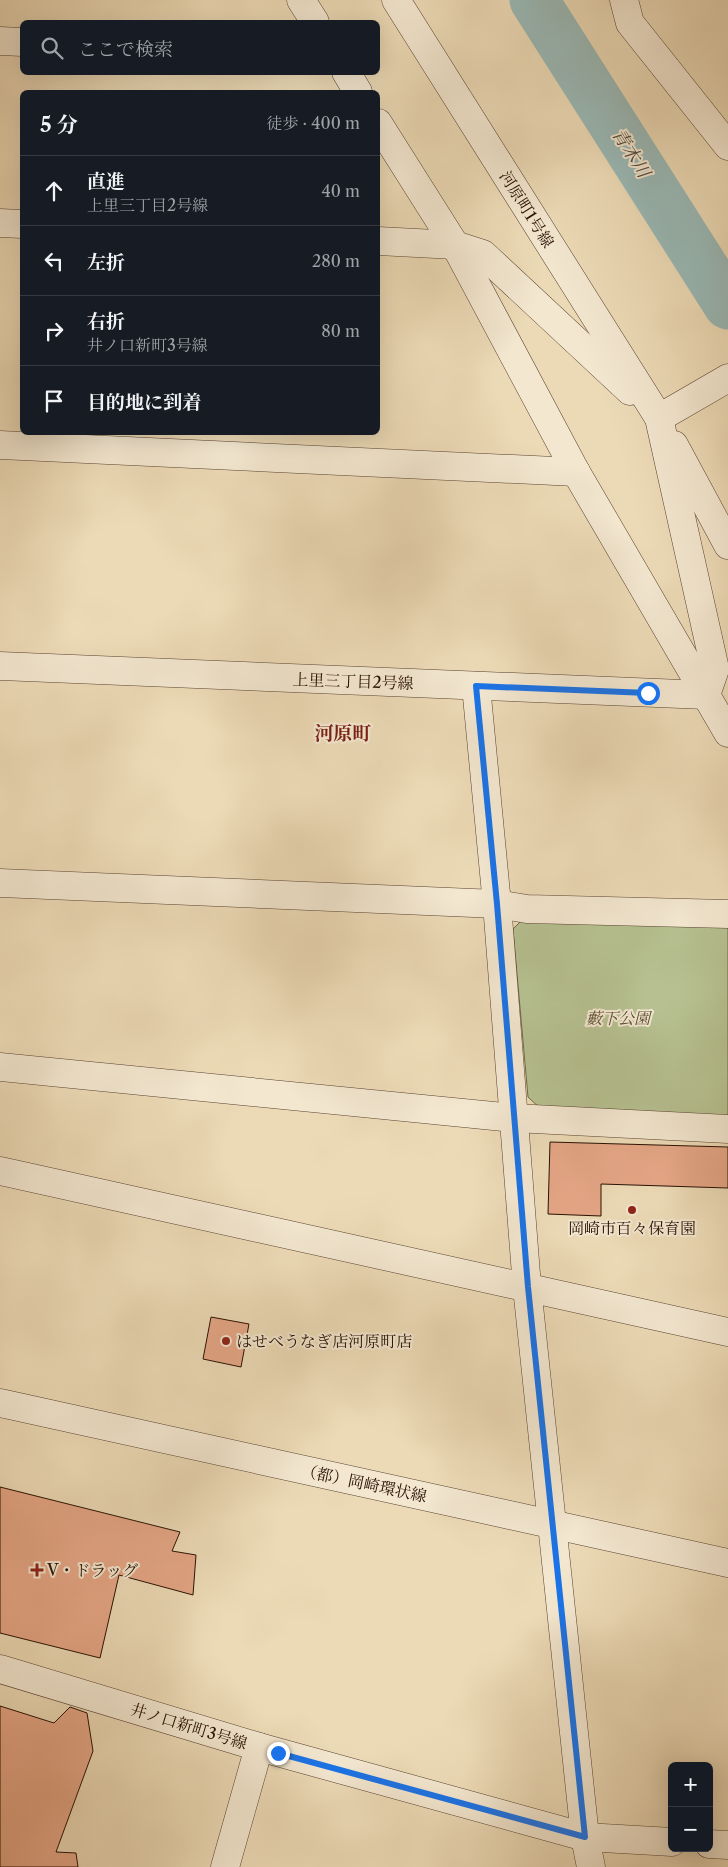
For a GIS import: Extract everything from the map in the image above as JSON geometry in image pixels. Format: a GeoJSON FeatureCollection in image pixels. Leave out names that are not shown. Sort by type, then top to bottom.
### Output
{"type":"FeatureCollection","features":[{"type":"Feature","properties":{"kind":"street"},"geometry":{"type":"LineString","coordinates":[[301,0],[314,20]]}},
{"type":"Feature","properties":{"kind":"street","name":"河原町1号線"},"geometry":{"type":"LineString","coordinates":[[396,0],[659,418]]}},
{"type":"Feature","properties":{"kind":"street"},"geometry":{"type":"LineString","coordinates":[[624,0],[630,23],[728,146]]}},
{"type":"Feature","properties":{"kind":"street"},"geometry":{"type":"LineString","coordinates":[[0,41],[20,42]]}},
{"type":"Feature","properties":{"kind":"street"},"geometry":{"type":"LineString","coordinates":[[348,75],[357,90]]}},
{"type":"Feature","properties":{"kind":"street"},"geometry":{"type":"LineString","coordinates":[[380,126],[455,245],[576,472],[728,733]]}},
{"type":"Feature","properties":{"kind":"street"},"geometry":{"type":"LineString","coordinates":[[0,223],[20,224]]}},
{"type":"Feature","properties":{"kind":"street"},"geometry":{"type":"LineString","coordinates":[[380,241],[455,245],[483,254],[659,418],[728,545]]}},
{"type":"Feature","properties":{"kind":"street"},"geometry":{"type":"LineString","coordinates":[[659,418],[728,378]]}},
{"type":"Feature","properties":{"kind":"street"},"geometry":{"type":"LineString","coordinates":[[659,418],[714,670],[706,695]]}},
{"type":"Feature","properties":{"kind":"street"},"geometry":{"type":"LineString","coordinates":[[0,445],[576,472]]}},
{"type":"Feature","properties":{"kind":"street","name":"上里三丁目2号線"},"geometry":{"type":"LineString","coordinates":[[0,666],[706,695]]}},
{"type":"Feature","properties":{"kind":"street"},"geometry":{"type":"LineString","coordinates":[[476,686],[497,904],[528,1287],[585,1837],[591,1867]]}},
{"type":"Feature","properties":{"kind":"street"},"geometry":{"type":"LineString","coordinates":[[0,883],[497,904],[527,909],[728,914]]}},
{"type":"Feature","properties":{"kind":"street"},"geometry":{"type":"LineString","coordinates":[[0,1067],[514,1118],[728,1129]]}},
{"type":"Feature","properties":{"kind":"street"},"geometry":{"type":"LineString","coordinates":[[0,1171],[728,1332]]}},
{"type":"Feature","properties":{"kind":"street","name":"（都）岡崎環状線"},"geometry":{"type":"LineString","coordinates":[[0,1403],[728,1563]]}},
{"type":"Feature","properties":{"kind":"street","name":"井ノ口新町3号線"},"geometry":{"type":"LineString","coordinates":[[0,1669],[259,1748],[585,1837],[668,1842]]}},
{"type":"Feature","properties":{"kind":"street"},"geometry":{"type":"LineString","coordinates":[[225,1867],[259,1748]]}},
{"type":"Feature","properties":{"kind":"street"},"geometry":{"type":"LineString","coordinates":[[713,1844],[728,1845]]}},
{"type":"Feature","properties":{"kind":"green space","name":"藪下公園"},"geometry":{"type":"Polygon","coordinates":[[[523,919],[728,927],[728,1118],[542,1110],[528,1097],[513,929],[523,919]]]}},
{"type":"Feature","properties":{"kind":"building"},"geometry":{"type":"Polygon","coordinates":[[[550,1142],[728,1147],[728,1188],[601,1184],[601,1216],[548,1214],[550,1142]]]}},
{"type":"Feature","properties":{"kind":"building","name":"はせべうなぎ店河原町店"},"geometry":{"type":"Polygon","coordinates":[[[211,1317],[249,1324],[241,1367],[203,1359],[211,1317]]]}},
{"type":"Feature","properties":{"kind":"building"},"geometry":{"type":"Polygon","coordinates":[[[0,1487],[180,1532],[172,1551],[196,1555],[193,1595],[119,1575],[100,1658],[0,1633],[0,1487]]]}},
{"type":"Feature","properties":{"kind":"building"},"geometry":{"type":"Polygon","coordinates":[[[0,1706],[54,1723],[70,1707],[87,1713],[93,1751],[56,1852],[76,1853],[78,1867],[0,1867],[0,1706]]]}},
{"type":"Feature","properties":{"kind":"waterway","name":"青木川"},"geometry":{"type":"LineString","coordinates":[[534,0],[728,305]]}},
{"type":"Feature","properties":{"kind":"place","name":"岡崎市百々保育園"},"geometry":{"type":"Point","coordinates":[632,1210]}},
{"type":"Feature","properties":{"kind":"place","name":"はせべうなぎ店河原町店"},"geometry":{"type":"Point","coordinates":[226,1341]}},
{"type":"Feature","properties":{"kind":"place","name":"V・ドラッグ"},"geometry":{"type":"Point","coordinates":[37,1570]}},
{"type":"Feature","properties":{"kind":"district","name":"河原町"},"geometry":{"type":"Point","coordinates":[343,733]}},
{"type":"Feature","properties":{"kind":"route"},"geometry":{"type":"LineString","coordinates":[[278,1753],[585,1837],[528,1287],[497,904],[476,686],[648,693]]}}]}
